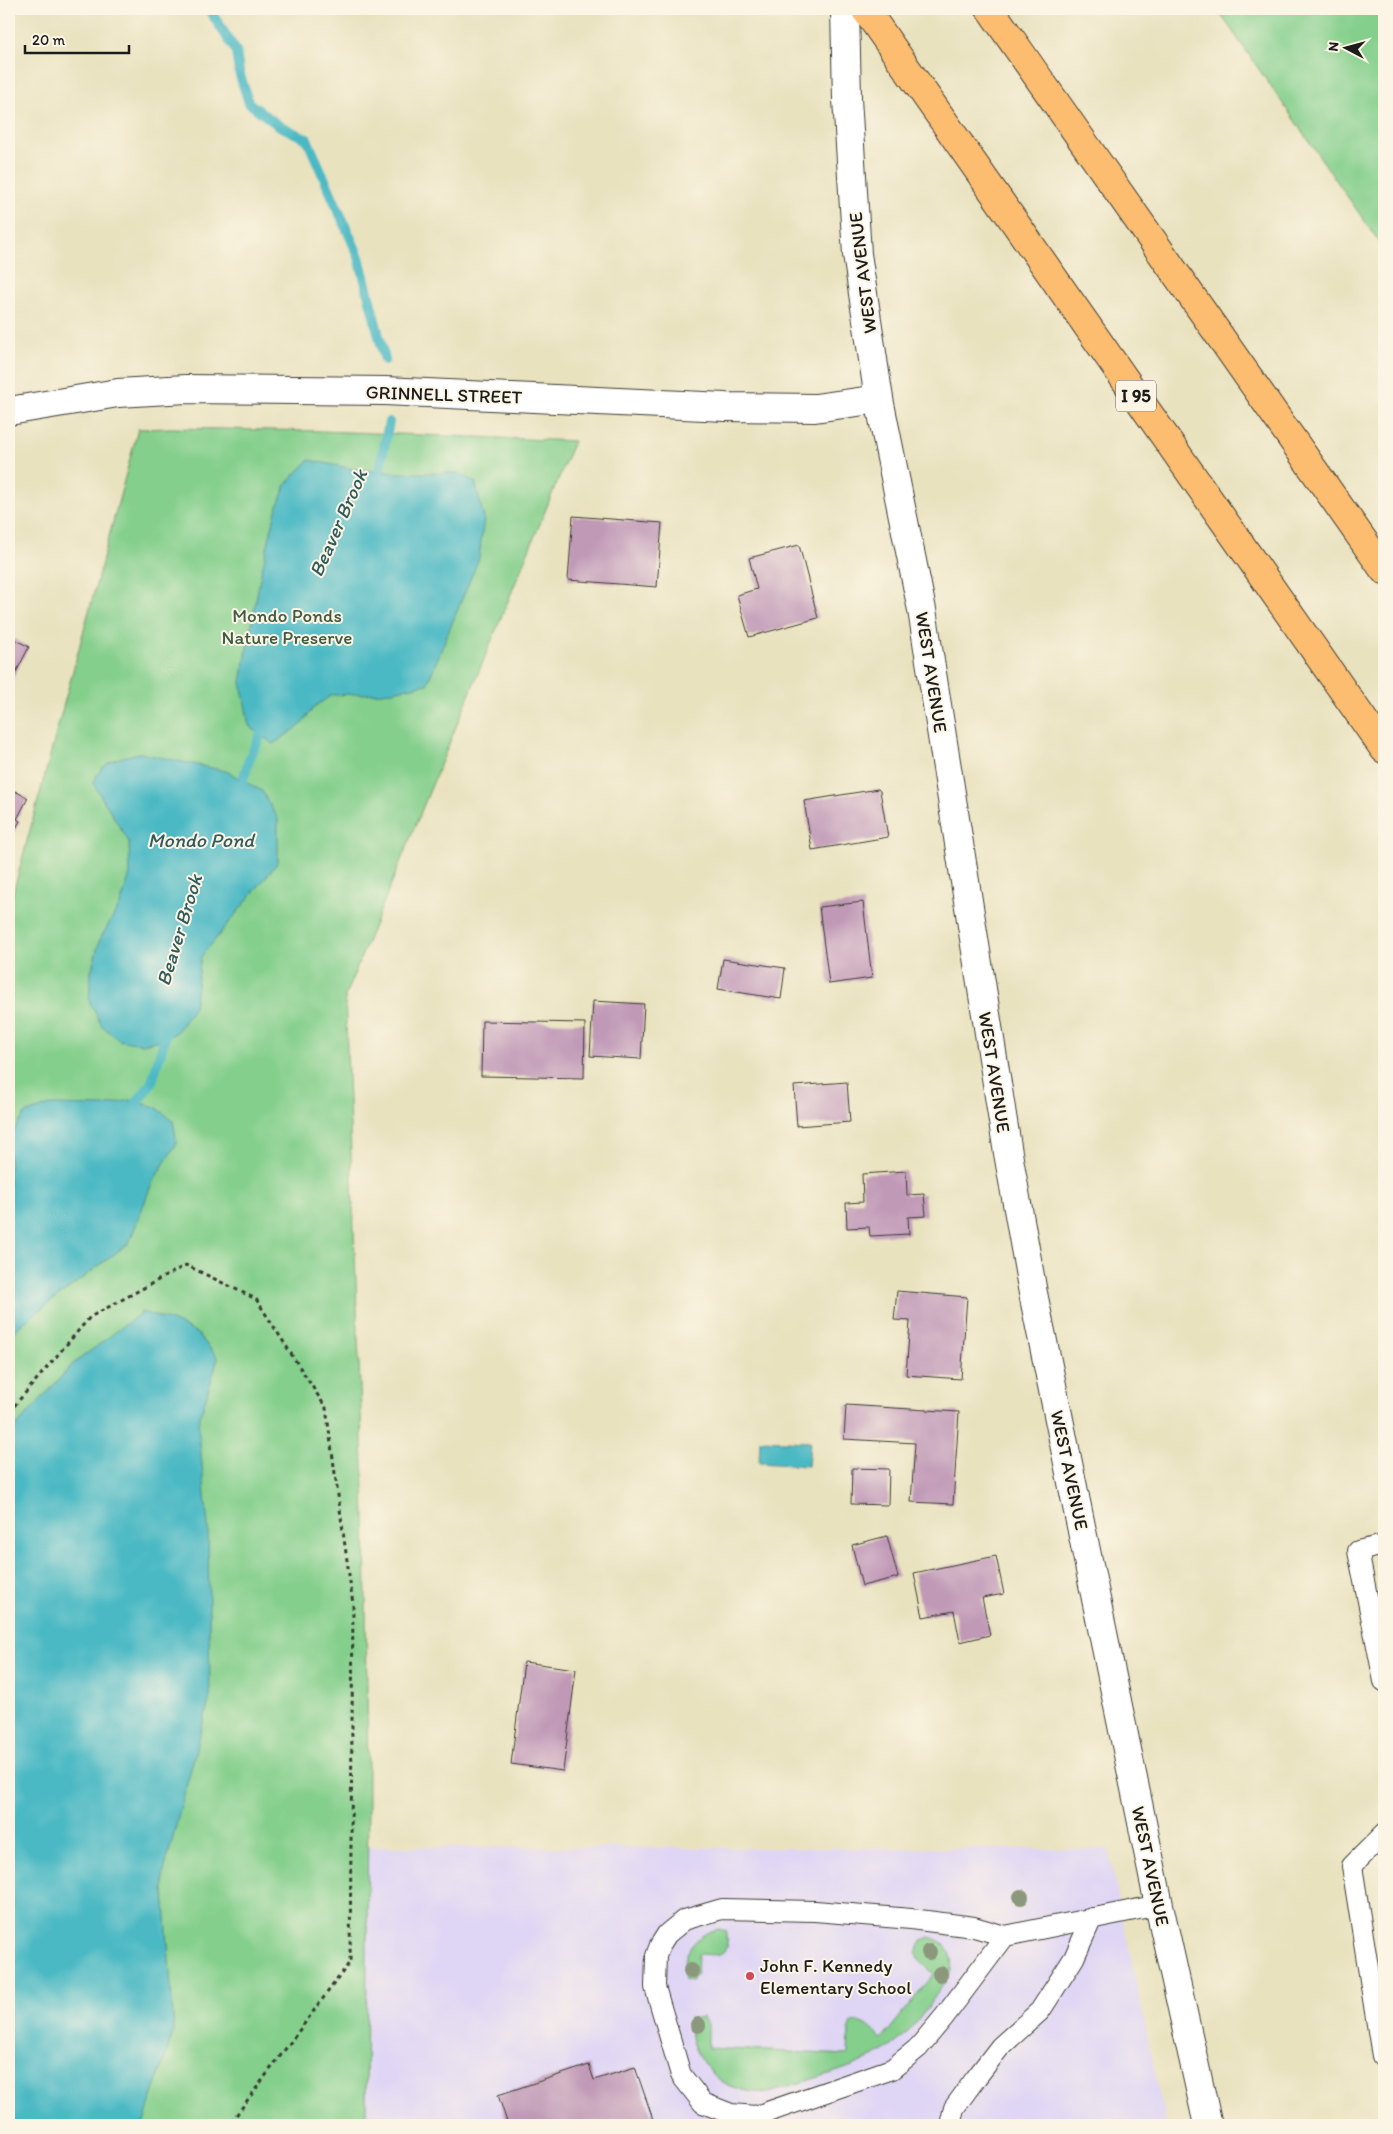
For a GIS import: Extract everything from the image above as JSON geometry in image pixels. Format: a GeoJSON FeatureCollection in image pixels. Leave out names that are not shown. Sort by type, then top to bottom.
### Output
{"type":"FeatureCollection","features":[{"type":"Feature","properties":{"kind":"highway","name":"I 95"},"geometry":{"type":"LineString","coordinates":[[865,9],[1384,749]]}},
{"type":"Feature","properties":{"kind":"highway"},"geometry":{"type":"LineString","coordinates":[[990,9],[1384,570]]}},
{"type":"Feature","properties":{"kind":"street","name":"WEST AVENUE"},"geometry":{"type":"LineString","coordinates":[[845,9],[847,99],[856,254],[879,398],[922,610],[1008,1153],[1033,1293],[1159,1905],[1208,2125]]}},
{"type":"Feature","properties":{"kind":"street","name":"GRINNELL STREET"},"geometry":{"type":"LineString","coordinates":[[9,411],[118,394],[186,389],[385,391],[726,407],[815,408],[879,398]]}},
{"type":"Feature","properties":{"kind":"lane"},"geometry":{"type":"LineString","coordinates":[[1384,1545],[1358,1551],[1384,1681]]}},
{"type":"Feature","properties":{"kind":"lane"},"geometry":{"type":"LineString","coordinates":[[1384,1834],[1352,1866],[1382,2056],[1384,2056]]}},
{"type":"Feature","properties":{"kind":"lane"},"geometry":{"type":"LineString","coordinates":[[1005,1936],[918,2048],[892,2069],[756,2116],[731,2114],[703,2103],[681,2075],[655,1986],[656,1956],[667,1934],[684,1920],[722,1909],[815,1911],[911,1919],[974,1927],[1005,1936],[1159,1905]]}},
{"type":"Feature","properties":{"kind":"lane"},"geometry":{"type":"LineString","coordinates":[[950,2125],[954,2108],[1000,2046],[1040,2011],[1074,1958],[1092,1918]]}},
{"type":"Feature","properties":{"kind":"path"},"geometry":{"type":"LineString","coordinates":[[9,1412],[90,1317],[186,1265],[256,1299],[326,1408],[353,1604],[350,1962],[229,2125]]}},
{"type":"Feature","properties":{"kind":"shaded area","name":"John F. Kennedy Elementary School"},"geometry":{"type":"Polygon","coordinates":[[[366,1847],[1108,1849],[1166,2125],[366,2125],[366,1847]]]}},
{"type":"Feature","properties":{"kind":"green space"},"geometry":{"type":"Polygon","coordinates":[[[1217,9],[1384,9],[1384,249],[1217,9]]]}},
{"type":"Feature","properties":{"kind":"green space","name":"Mondo Ponds Nature Preserve"},"geometry":{"type":"Polygon","coordinates":[[[138,429],[322,431],[574,441],[345,996],[365,1517],[368,1784],[366,2125],[9,2125],[9,908],[138,429]]]}},
{"type":"Feature","properties":{"kind":"green space"},"geometry":{"type":"Polygon","coordinates":[[[719,1929],[726,1931],[727,1940],[724,1951],[716,1955],[698,1954],[697,1973],[692,1981],[685,1980],[684,1962],[691,1947],[703,1935],[719,1929]]]}},
{"type":"Feature","properties":{"kind":"green space"},"geometry":{"type":"Polygon","coordinates":[[[930,1937],[944,1943],[949,1952],[952,1964],[948,1978],[910,2030],[890,2047],[875,2056],[822,2076],[769,2092],[759,2092],[739,2089],[722,2082],[707,2068],[695,2050],[690,2031],[691,2022],[693,2019],[702,2017],[708,2024],[708,2048],[848,2055],[849,2031],[852,2023],[857,2022],[868,2026],[882,2039],[934,1974],[919,1960],[916,1952],[923,1940],[930,1937]]]}},
{"type":"Feature","properties":{"kind":"water"},"geometry":{"type":"Polygon","coordinates":[[[309,460],[354,469],[398,473],[457,473],[475,482],[484,518],[479,558],[427,684],[383,693],[332,695],[314,707],[301,725],[273,744],[249,726],[241,682],[261,573],[276,511],[286,484],[309,460]]]}},
{"type":"Feature","properties":{"kind":"water","name":"Mondo Pond"},"geometry":{"type":"Polygon","coordinates":[[[140,753],[226,771],[262,791],[278,819],[278,862],[201,957],[194,1007],[177,1032],[165,1039],[142,1044],[119,1040],[102,1026],[89,1001],[91,972],[100,939],[120,905],[130,874],[129,842],[93,783],[102,769],[112,761],[140,753]]]}},
{"type":"Feature","properties":{"kind":"water"},"geometry":{"type":"Polygon","coordinates":[[[130,1100],[156,1107],[173,1121],[177,1143],[152,1183],[129,1243],[19,1326],[9,1344],[9,1138],[25,1114],[50,1105],[104,1106],[130,1100]]]}},
{"type":"Feature","properties":{"kind":"water"},"geometry":{"type":"Polygon","coordinates":[[[142,1312],[172,1321],[197,1333],[218,1358],[198,1424],[208,1526],[210,1697],[163,1875],[174,2030],[143,2125],[9,2125],[9,1434],[73,1364],[142,1312]]]}},
{"type":"Feature","properties":{"kind":"water"},"geometry":{"type":"Polygon","coordinates":[[[760,1440],[810,1442],[808,1466],[759,1463],[760,1440]]]}},
{"type":"Feature","properties":{"kind":"building"},"geometry":{"type":"Polygon","coordinates":[[[573,516],[662,523],[657,587],[568,580],[573,516]]]}},
{"type":"Feature","properties":{"kind":"building"},"geometry":{"type":"Polygon","coordinates":[[[799,545],[818,618],[749,637],[737,595],[757,589],[749,558],[799,545]]]}},
{"type":"Feature","properties":{"kind":"building"},"geometry":{"type":"Polygon","coordinates":[[[9,636],[29,647],[9,686],[9,636]]]}},
{"type":"Feature","properties":{"kind":"building"},"geometry":{"type":"Polygon","coordinates":[[[9,788],[28,798],[17,819],[20,821],[9,841],[9,788]]]}},
{"type":"Feature","properties":{"kind":"building"},"geometry":{"type":"Polygon","coordinates":[[[878,789],[880,791],[888,837],[812,850],[804,801],[878,789]]]}},
{"type":"Feature","properties":{"kind":"building"},"geometry":{"type":"Polygon","coordinates":[[[863,902],[872,978],[829,984],[819,907],[863,902]]]}},
{"type":"Feature","properties":{"kind":"building"},"geometry":{"type":"Polygon","coordinates":[[[723,959],[785,968],[781,999],[718,989],[723,959]]]}},
{"type":"Feature","properties":{"kind":"building"},"geometry":{"type":"Polygon","coordinates":[[[593,1001],[644,1004],[641,1059],[590,1056],[593,1001]]]}},
{"type":"Feature","properties":{"kind":"building"},"geometry":{"type":"Polygon","coordinates":[[[482,1021],[585,1023],[584,1078],[481,1076],[482,1021]]]}},
{"type":"Feature","properties":{"kind":"building"},"geometry":{"type":"Polygon","coordinates":[[[847,1082],[850,1122],[797,1126],[794,1086],[847,1082]]]}},
{"type":"Feature","properties":{"kind":"building"},"geometry":{"type":"Polygon","coordinates":[[[906,1171],[907,1195],[924,1194],[926,1216],[908,1217],[909,1234],[870,1236],[869,1227],[847,1228],[846,1203],[863,1202],[862,1174],[906,1171]]]}},
{"type":"Feature","properties":{"kind":"building"},"geometry":{"type":"Polygon","coordinates":[[[897,1291],[967,1297],[961,1379],[906,1375],[910,1321],[894,1320],[897,1291]]]}},
{"type":"Feature","properties":{"kind":"building"},"geometry":{"type":"Polygon","coordinates":[[[846,1405],[959,1412],[953,1504],[911,1502],[915,1443],[844,1439],[846,1405]]]}},
{"type":"Feature","properties":{"kind":"building"},"geometry":{"type":"Polygon","coordinates":[[[852,1468],[889,1469],[888,1505],[851,1504],[852,1468]]]}},
{"type":"Feature","properties":{"kind":"building"},"geometry":{"type":"Polygon","coordinates":[[[887,1536],[898,1577],[862,1586],[852,1545],[887,1536]]]}},
{"type":"Feature","properties":{"kind":"building"},"geometry":{"type":"Polygon","coordinates":[[[996,1556],[1004,1594],[982,1598],[990,1635],[960,1642],[954,1611],[923,1617],[914,1573],[996,1556]]]}},
{"type":"Feature","properties":{"kind":"building"},"geometry":{"type":"Polygon","coordinates":[[[524,1662],[576,1669],[563,1771],[511,1764],[524,1662]]]}},
{"type":"Feature","properties":{"kind":"building"},"geometry":{"type":"Polygon","coordinates":[[[589,2065],[594,2080],[635,2067],[655,2125],[508,2125],[498,2095],[589,2065]]]}},
{"type":"Feature","properties":{"kind":"waterway","name":"Beaver Brook"},"geometry":{"type":"LineString","coordinates":[[209,9],[236,51],[239,72],[249,103],[278,125],[307,139],[359,257],[385,360]]}},
{"type":"Feature","properties":{"kind":"waterway","name":"Beaver Brook"},"geometry":{"type":"LineString","coordinates":[[377,483],[389,422]]}},
{"type":"Feature","properties":{"kind":"waterway","name":"Beaver Brook"},"geometry":{"type":"LineString","coordinates":[[239,793],[249,760],[266,723]]}},
{"type":"Feature","properties":{"kind":"waterway","name":"Beaver Brook"},"geometry":{"type":"LineString","coordinates":[[129,1113],[152,1082],[168,1027]]}},
{"type":"Feature","properties":{"kind":"place","name":"John F. Kennedy Elementary School"},"geometry":{"type":"Point","coordinates":[750,1976]}}]}
